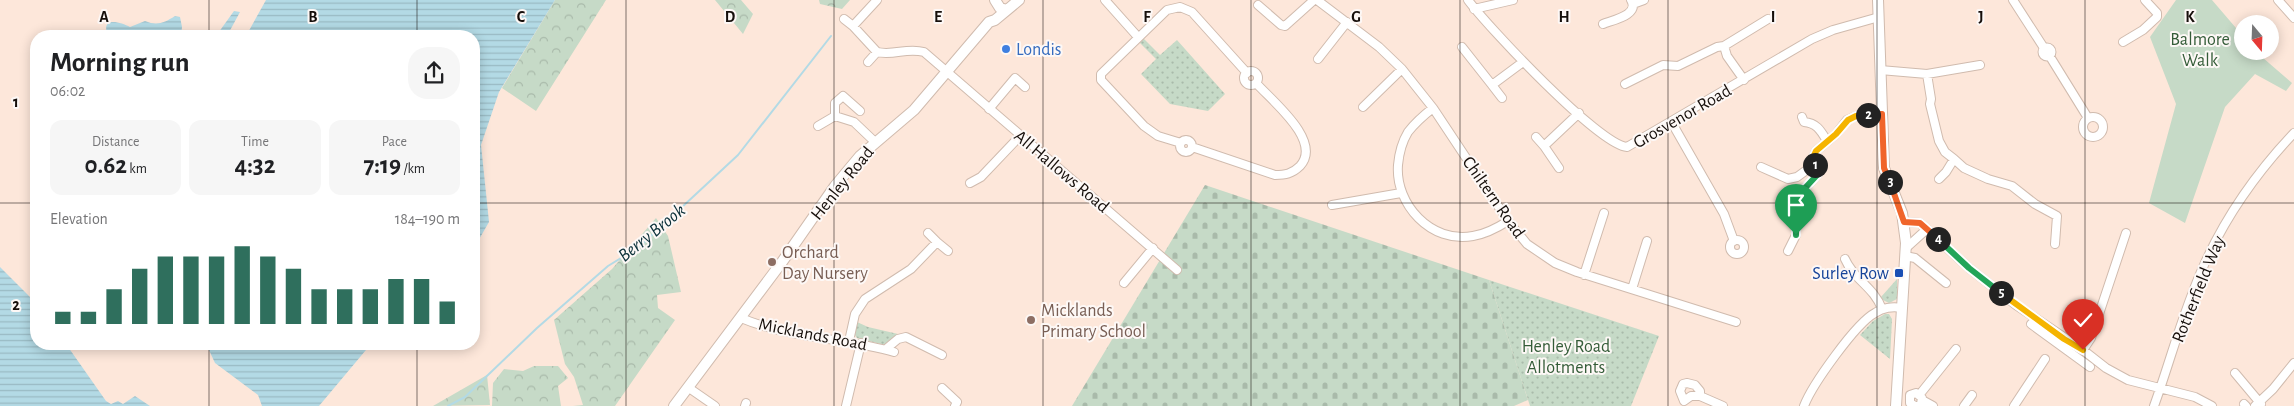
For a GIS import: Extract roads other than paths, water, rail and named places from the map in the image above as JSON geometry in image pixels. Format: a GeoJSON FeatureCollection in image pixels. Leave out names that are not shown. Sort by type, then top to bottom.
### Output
{"type":"FeatureCollection","features":[{"type":"Feature","properties":{"kind":"main road","name":"Henley Road"},"geometry":{"type":"LineString","coordinates":[[674,406],[741,318],[835,186],[860,156],[914,110],[989,22],[995,20],[1004,3],[1019,0]]}},
{"type":"Feature","properties":{"kind":"main road"},"geometry":{"type":"LineString","coordinates":[[1878,0],[1884,168],[1904,222],[1906,252],[1896,406]]}},
{"type":"Feature","properties":{"kind":"street"},"geometry":{"type":"LineString","coordinates":[[853,26],[877,0]]}},
{"type":"Feature","properties":{"kind":"street"},"geometry":{"type":"LineString","coordinates":[[1105,0],[1138,37]]}},
{"type":"Feature","properties":{"kind":"street","name":"Grosvenor Road"},"geometry":{"type":"LineString","coordinates":[[1468,0],[1523,62],[1606,137],[1622,147],[1633,146],[1812,39],[1833,30],[1879,16]]}},
{"type":"Feature","properties":{"kind":"street"},"geometry":{"type":"LineString","coordinates":[[1474,9],[1513,0]]}},
{"type":"Feature","properties":{"kind":"street"},"geometry":{"type":"LineString","coordinates":[[1604,24],[1627,15],[1632,10],[1632,2],[1644,0]]}},
{"type":"Feature","properties":{"kind":"street"},"geometry":{"type":"LineString","coordinates":[[2013,0],[2044,48],[2042,50],[2043,55],[2049,56],[2088,118]]}},
{"type":"Feature","properties":{"kind":"street"},"geometry":{"type":"LineString","coordinates":[[2123,42],[2131,32],[2143,30],[2157,16],[2145,0]]}},
{"type":"Feature","properties":{"kind":"street"},"geometry":{"type":"LineString","coordinates":[[2278,0],[2294,18]]}},
{"type":"Feature","properties":{"kind":"street"},"geometry":{"type":"LineString","coordinates":[[1258,5],[1281,25],[1285,26],[1318,1]]}},
{"type":"Feature","properties":{"kind":"street","name":"Chiltern Road"},"geometry":{"type":"LineString","coordinates":[[1318,1],[1379,47],[1402,69],[1433,108],[1508,221],[1527,244],[1555,263],[1584,275],[1632,289],[1720,322],[1736,322]]}},
{"type":"Feature","properties":{"kind":"street"},"geometry":{"type":"LineString","coordinates":[[1180,7],[1192,12],[1247,73],[1245,77],[1246,83],[1250,85],[1256,83],[1302,134],[1307,146],[1304,161],[1296,170],[1286,175],[1275,175],[1192,148],[1185,151],[1181,148],[1181,143],[1158,136],[1144,126],[1101,80],[1100,74],[1138,37],[1167,10],[1180,7]]}},
{"type":"Feature","properties":{"kind":"street"},"geometry":{"type":"LineString","coordinates":[[844,19],[877,52],[868,62]]}},
{"type":"Feature","properties":{"kind":"street"},"geometry":{"type":"LineString","coordinates":[[1625,84],[1663,65],[1678,66],[1717,46],[1724,46],[1748,34],[1768,19]]}},
{"type":"Feature","properties":{"kind":"street"},"geometry":{"type":"LineString","coordinates":[[1318,59],[1347,22]]}},
{"type":"Feature","properties":{"kind":"street"},"geometry":{"type":"LineString","coordinates":[[1724,46],[1727,56],[1744,80]]}},
{"type":"Feature","properties":{"kind":"street"},"geometry":{"type":"LineString","coordinates":[[1462,47],[1502,98]]}},
{"type":"Feature","properties":{"kind":"street","name":"All Hallows Road"},"geometry":{"type":"LineString","coordinates":[[877,52],[894,54],[914,49],[924,52],[1177,270]]}},
{"type":"Feature","properties":{"kind":"street"},"geometry":{"type":"LineString","coordinates":[[1492,85],[1523,62]]}},
{"type":"Feature","properties":{"kind":"street"},"geometry":{"type":"LineString","coordinates":[[1880,70],[1927,74],[1980,65]]}},
{"type":"Feature","properties":{"kind":"street"},"geometry":{"type":"LineString","coordinates":[[1364,107],[1402,69]]}},
{"type":"Feature","properties":{"kind":"street"},"geometry":{"type":"LineString","coordinates":[[1927,74],[1931,98],[1930,104],[1940,142],[1945,152],[1964,168],[1988,179],[2012,186],[2035,204],[2060,214],[2056,244]]}},
{"type":"Feature","properties":{"kind":"street"},"geometry":{"type":"LineString","coordinates":[[989,109],[1015,78],[1025,87]]}},
{"type":"Feature","properties":{"kind":"street"},"geometry":{"type":"LineString","coordinates":[[835,116],[835,103],[843,96],[860,111]]}},
{"type":"Feature","properties":{"kind":"street"},"geometry":{"type":"LineString","coordinates":[[1433,108],[1420,118],[1408,133],[1399,152],[1397,177],[1401,193],[1411,210],[1424,223],[1438,232],[1452,236],[1471,237],[1486,233],[1508,221]]}},
{"type":"Feature","properties":{"kind":"street"},"geometry":{"type":"LineString","coordinates":[[1544,146],[1579,113]]}},
{"type":"Feature","properties":{"kind":"street"},"geometry":{"type":"LineString","coordinates":[[1761,167],[1788,179],[1797,177],[1808,168],[1816,151],[1836,134],[1848,120],[1856,116],[1882,114]]}},
{"type":"Feature","properties":{"kind":"street"},"geometry":{"type":"LineString","coordinates":[[818,126],[835,116],[854,122],[875,142]]}},
{"type":"Feature","properties":{"kind":"street"},"geometry":{"type":"LineString","coordinates":[[1802,117],[1804,122],[1818,126],[1827,141]]}},
{"type":"Feature","properties":{"kind":"street"},"geometry":{"type":"LineString","coordinates":[[1672,123],[1724,214],[1734,241]]}},
{"type":"Feature","properties":{"kind":"street","name":"Rotherfield Way"},"geometry":{"type":"LineString","coordinates":[[2154,406],[2179,328],[2215,242],[2248,188],[2268,161],[2294,133]]}},
{"type":"Feature","properties":{"kind":"street"},"geometry":{"type":"LineString","coordinates":[[970,183],[984,180],[1020,136]]}},
{"type":"Feature","properties":{"kind":"street"},"geometry":{"type":"LineString","coordinates":[[1536,137],[1559,168]]}},
{"type":"Feature","properties":{"kind":"street"},"geometry":{"type":"LineString","coordinates":[[1939,179],[1954,159]]}},
{"type":"Feature","properties":{"kind":"street"},"geometry":{"type":"LineString","coordinates":[[1788,251],[1796,235],[1796,221],[1799,212],[1794,200],[1818,174],[1818,168],[1811,162]]}},
{"type":"Feature","properties":{"kind":"street"},"geometry":{"type":"LineString","coordinates":[[1332,205],[1401,193]]}},
{"type":"Feature","properties":{"kind":"street"},"geometry":{"type":"LineString","coordinates":[[1584,275],[1604,213]]}},
{"type":"Feature","properties":{"kind":"street"},"geometry":{"type":"LineString","coordinates":[[1904,222],[1916,222],[1927,229],[1969,268],[2016,305],[2082,349],[2106,368],[2128,380],[2195,397],[2212,406]]}},
{"type":"Feature","properties":{"kind":"street"},"geometry":{"type":"LineString","coordinates":[[1927,229],[1906,252],[1946,283]]}},
{"type":"Feature","properties":{"kind":"street"},"geometry":{"type":"LineString","coordinates":[[928,233],[948,250]]}},
{"type":"Feature","properties":{"kind":"street"},"geometry":{"type":"LineString","coordinates":[[2074,356],[2091,338],[2126,233]]}},
{"type":"Feature","properties":{"kind":"street"},"geometry":{"type":"LineString","coordinates":[[1632,289],[1647,241]]}},
{"type":"Feature","properties":{"kind":"street"},"geometry":{"type":"LineString","coordinates":[[849,341],[855,314],[865,299],[911,269],[937,242]]}},
{"type":"Feature","properties":{"kind":"street"},"geometry":{"type":"LineString","coordinates":[[1124,283],[1153,248]]}},
{"type":"Feature","properties":{"kind":"street"},"geometry":{"type":"LineString","coordinates":[[1845,259],[1849,270],[1875,294],[1882,309]]}},
{"type":"Feature","properties":{"kind":"street"},"geometry":{"type":"LineString","coordinates":[[1804,406],[1818,380],[1866,319],[1882,309],[1901,308]]}},
{"type":"Feature","properties":{"kind":"street","name":"Micklands Road"},"geometry":{"type":"LineString","coordinates":[[741,318],[762,325],[861,343],[890,351],[898,339],[906,337],[942,355]]}},
{"type":"Feature","properties":{"kind":"street"},"geometry":{"type":"LineString","coordinates":[[2031,324],[2090,367]]}},
{"type":"Feature","properties":{"kind":"street"},"geometry":{"type":"LineString","coordinates":[[846,406],[861,343]]}},
{"type":"Feature","properties":{"kind":"street"},"geometry":{"type":"LineString","coordinates":[[1934,406],[1916,403],[1956,349]]}},
{"type":"Feature","properties":{"kind":"street"},"geometry":{"type":"LineString","coordinates":[[2014,406],[2045,359]]}},
{"type":"Feature","properties":{"kind":"street"},"geometry":{"type":"LineString","coordinates":[[2234,373],[2259,405],[2294,363]]}},
{"type":"Feature","properties":{"kind":"street"},"geometry":{"type":"LineString","coordinates":[[2025,370],[2032,376]]}},
{"type":"Feature","properties":{"kind":"street"},"geometry":{"type":"LineString","coordinates":[[1683,404],[1680,391],[1683,384],[1695,385],[1700,392],[1700,396]]}},
{"type":"Feature","properties":{"kind":"street"},"geometry":{"type":"LineString","coordinates":[[689,388],[715,406]]}},
{"type":"Feature","properties":{"kind":"street"},"geometry":{"type":"LineString","coordinates":[[942,388],[958,403]]}},
{"type":"Feature","properties":{"kind":"street"},"geometry":{"type":"LineString","coordinates":[[1964,406],[1972,394]]}},
{"type":"Feature","properties":{"kind":"street"},"geometry":{"type":"LineString","coordinates":[[1683,404],[1691,396],[1700,396],[1723,406]]}},
{"type":"Feature","properties":{"kind":"water"},"geometry":{"type":"Polygon","coordinates":[[[266,0],[555,0],[499,92],[481,145],[489,222],[480,238],[480,30],[249,30],[266,0]]]}},
{"type":"Feature","properties":{"kind":"water"},"geometry":{"type":"Polygon","coordinates":[[[234,11],[240,12],[230,30],[220,30],[234,11]]]}},
{"type":"Feature","properties":{"kind":"water"},"geometry":{"type":"Polygon","coordinates":[[[175,16],[180,17],[182,30],[106,30],[107,25],[112,22],[130,27],[145,21],[160,23],[175,16]]]}},
{"type":"Feature","properties":{"kind":"water"},"geometry":{"type":"Polygon","coordinates":[[[0,267],[30,297],[30,350],[70,350],[106,401],[111,404],[118,401],[123,404],[135,396],[150,406],[0,406],[0,267]]]}},
{"type":"Feature","properties":{"kind":"water"},"geometry":{"type":"Polygon","coordinates":[[[209,350],[366,350],[319,406],[262,406],[258,395],[215,363],[209,350]]]}},
{"type":"Feature","properties":{"kind":"waterway","name":"Berry Brook"},"geometry":{"type":"LineString","coordinates":[[448,406],[465,397],[537,328],[608,266],[639,247],[738,155],[831,36]]}},
{"type":"Feature","properties":{"kind":"place","name":"Londis"},"geometry":{"type":"Point","coordinates":[1006,49]}},
{"type":"Feature","properties":{"kind":"place","name":"Orchard Day Nursery"},"geometry":{"type":"Point","coordinates":[772,262]}},
{"type":"Feature","properties":{"kind":"place","name":"Surley Row"},"geometry":{"type":"Point","coordinates":[1899,273]}},
{"type":"Feature","properties":{"kind":"place","name":"Micklands Primary School"},"geometry":{"type":"Point","coordinates":[1031,320]}},
{"type":"Feature","properties":{"kind":"park label","name":"Balmore Walk"},"geometry":{"type":"Point","coordinates":[2200,49]}},
{"type":"Feature","properties":{"kind":"park label","name":"Henley Road Allotments"},"geometry":{"type":"Point","coordinates":[1566,356]}}]}
